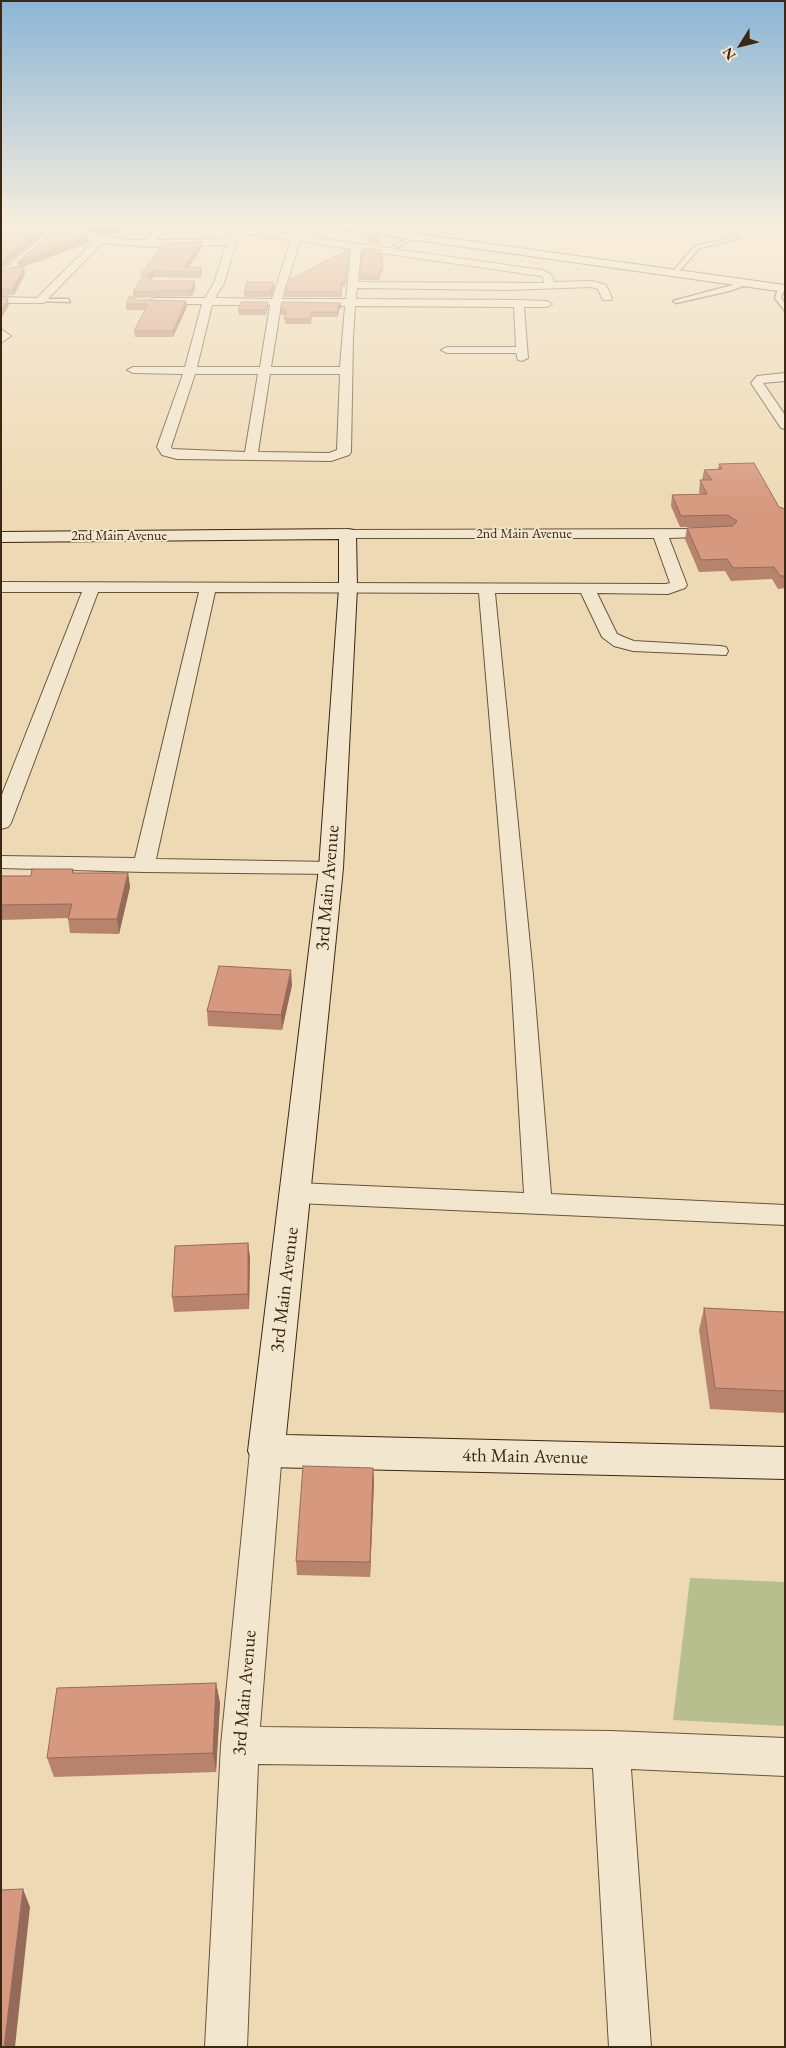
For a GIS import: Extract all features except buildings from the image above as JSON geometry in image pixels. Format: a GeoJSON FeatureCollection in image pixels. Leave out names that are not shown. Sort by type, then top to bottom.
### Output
{"type":"FeatureCollection","features":[{"type":"Feature","properties":{"kind":"street"},"geometry":{"type":"LineString","coordinates":[[203,319],[190,370],[164,447],[168,452],[177,455],[331,457],[344,452],[347,338],[350,319]]}},
{"type":"Feature","properties":{"kind":"street"},"geometry":{"type":"LineString","coordinates":[[251,455],[273,319]]}},
{"type":"Feature","properties":{"kind":"street"},"geometry":{"type":"LineString","coordinates":[[447,350],[521,354],[515,319]]}},
{"type":"Feature","properties":{"kind":"street"},"geometry":{"type":"LineString","coordinates":[[1,332],[5,336],[1,340]]}},
{"type":"Feature","properties":{"kind":"street"},"geometry":{"type":"LineString","coordinates":[[133,370],[346,371]]}},
{"type":"Feature","properties":{"kind":"street"},"geometry":{"type":"LineString","coordinates":[[783,418],[756,383],[761,379],[785,377]]}},
{"type":"Feature","properties":{"kind":"street","name":"2nd Main Avenue"},"geometry":{"type":"LineString","coordinates":[[1,537],[726,533]]}},
{"type":"Feature","properties":{"kind":"street","name":"3rd Main Avenue"},"geometry":{"type":"LineString","coordinates":[[226,2047],[240,1745],[266,1451],[297,1193],[332,868],[348,588],[348,534]]}},
{"type":"Feature","properties":{"kind":"street"},"geometry":{"type":"LineString","coordinates":[[1,587],[668,590],[679,585],[660,534]]}},
{"type":"Feature","properties":{"kind":"street"},"geometry":{"type":"LineString","coordinates":[[1,823],[92,586]]}},
{"type":"Feature","properties":{"kind":"street"},"geometry":{"type":"LineString","coordinates":[[144,866],[208,587]]}},
{"type":"Feature","properties":{"kind":"street"},"geometry":{"type":"LineString","coordinates":[[487,589],[522,975],[538,1204]]}},
{"type":"Feature","properties":{"kind":"street"},"geometry":{"type":"LineString","coordinates":[[587,590],[610,637],[620,642],[632,646],[720,651]]}},
{"type":"Feature","properties":{"kind":"street"},"geometry":{"type":"LineString","coordinates":[[1,862],[332,868]]}},
{"type":"Feature","properties":{"kind":"street"},"geometry":{"type":"LineString","coordinates":[[297,1193],[785,1215]]}},
{"type":"Feature","properties":{"kind":"street","name":"4th Main Avenue"},"geometry":{"type":"LineString","coordinates":[[266,1451],[785,1463]]}},
{"type":"Feature","properties":{"kind":"street"},"geometry":{"type":"LineString","coordinates":[[240,1745],[611,1750],[785,1758]]}},
{"type":"Feature","properties":{"kind":"street"},"geometry":{"type":"LineString","coordinates":[[611,1750],[630,2047]]}},
{"type":"Feature","properties":{"kind":"green space"},"geometry":{"type":"Polygon","coordinates":[[[690,1578],[785,1582],[785,1726],[673,1720],[690,1578]]]}}]}
